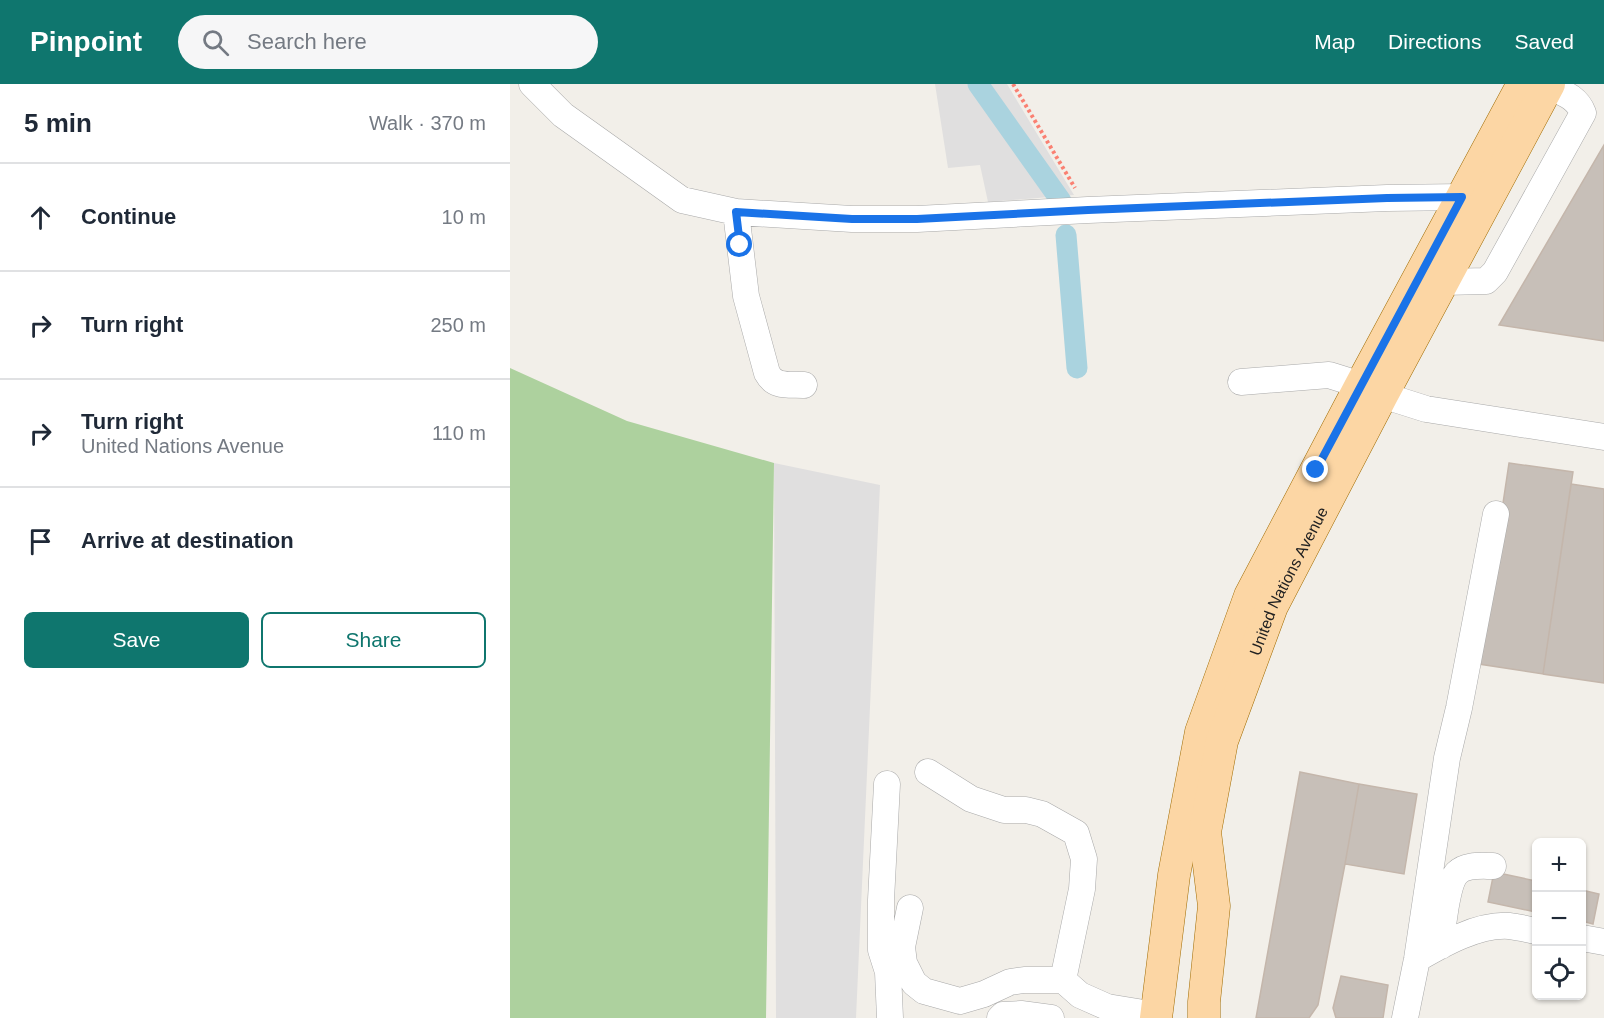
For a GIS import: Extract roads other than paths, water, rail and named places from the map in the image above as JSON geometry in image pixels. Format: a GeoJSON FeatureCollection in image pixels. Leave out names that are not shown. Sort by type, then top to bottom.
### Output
{"type":"FeatureCollection","features":[{"type":"Feature","properties":{"kind":"main road","name":"United Nations Avenue"},"geometry":{"type":"LineString","coordinates":[[1204,1018],[1214,906],[1205,832],[1222,741],[1272,606],[1462,197],[1553,87]]}},
{"type":"Feature","properties":{"kind":"main road","name":"United Nations Avenue"},"geometry":{"type":"LineString","coordinates":[[1156,1016],[1174,875],[1201,732],[1250,596],[1371,390],[1443,282],[1553,87]]}},
{"type":"Feature","properties":{"kind":"street"},"geometry":{"type":"LineString","coordinates":[[532,84],[563,115],[682,200],[736,212],[852,219],[917,219],[1088,210],[1462,197]]}},
{"type":"Feature","properties":{"kind":"street"},"geometry":{"type":"LineString","coordinates":[[1443,282],[1486,281],[1495,272],[1583,113],[1580,105],[1553,87]]}},
{"type":"Feature","properties":{"kind":"street"},"geometry":{"type":"LineString","coordinates":[[736,212],[746,296],[767,373],[776,383],[804,385]]}},
{"type":"Feature","properties":{"kind":"street"},"geometry":{"type":"LineString","coordinates":[[1241,382],[1329,375],[1426,409],[1604,437]]}},
{"type":"Feature","properties":{"kind":"street"},"geometry":{"type":"LineString","coordinates":[[1405,1018],[1417,959],[1447,758],[1459,708],[1496,514]]}},
{"type":"Feature","properties":{"kind":"street"},"geometry":{"type":"LineString","coordinates":[[928,772],[971,799],[1004,810],[1026,810],[1042,814],[1076,833],[1084,859],[1082,888],[1063,980]]}},
{"type":"Feature","properties":{"kind":"street"},"geometry":{"type":"LineString","coordinates":[[887,784],[881,900],[881,950],[888,972],[890,1018]]}},
{"type":"Feature","properties":{"kind":"street"},"geometry":{"type":"LineString","coordinates":[[1441,945],[1443,924],[1455,876],[1458,872],[1472,866],[1493,866]]}},
{"type":"Feature","properties":{"kind":"street"},"geometry":{"type":"LineString","coordinates":[[910,908],[902,947],[904,963],[914,983],[924,991],[960,1001],[984,994],[1010,982],[1063,980],[1080,995],[1107,1006],[1156,1016]]}},
{"type":"Feature","properties":{"kind":"street"},"geometry":{"type":"LineString","coordinates":[[1417,959],[1461,936],[1492,927],[1508,926],[1532,930]]}},
{"type":"Feature","properties":{"kind":"street"},"geometry":{"type":"LineString","coordinates":[[1586,939],[1604,942]]}},
{"type":"Feature","properties":{"kind":"street"},"geometry":{"type":"LineString","coordinates":[[1000,1018],[1003,1015],[1020,1014],[1051,1018]]}},
{"type":"Feature","properties":{"kind":"waterway"},"geometry":{"type":"LineString","coordinates":[[978,84],[1061,201]]}},
{"type":"Feature","properties":{"kind":"waterway"},"geometry":{"type":"LineString","coordinates":[[1066,235],[1077,368]]}}]}
